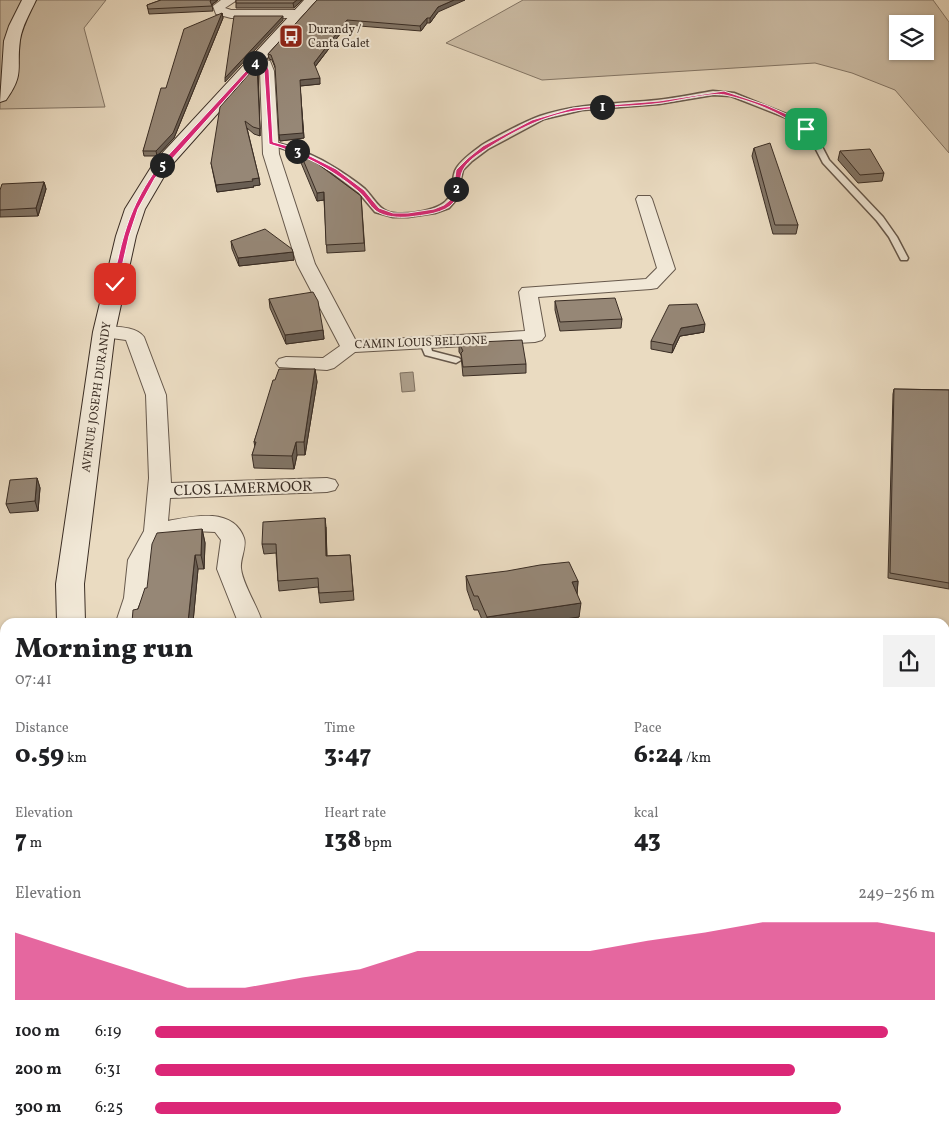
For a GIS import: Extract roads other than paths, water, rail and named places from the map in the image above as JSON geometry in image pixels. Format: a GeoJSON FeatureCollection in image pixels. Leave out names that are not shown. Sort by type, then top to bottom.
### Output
{"type":"FeatureCollection","features":[{"type":"Feature","properties":{"kind":"street"},"geometry":{"type":"LineString","coordinates":[[0,97],[10,80],[12,41],[16,26],[29,0]]}},
{"type":"Feature","properties":{"kind":"street"},"geometry":{"type":"LineString","coordinates":[[230,0],[219,6],[220,11],[231,14],[299,14]]}},
{"type":"Feature","properties":{"kind":"street","name":"AVENUE JOSEPH DURANDY"},"geometry":{"type":"LineString","coordinates":[[71,618],[70,584],[104,332],[126,236],[135,209],[144,191],[162,165],[312,0]]}},
{"type":"Feature","properties":{"kind":"street","name":"CAMIN LOUIS BELLONE"},"geometry":{"type":"LineString","coordinates":[[257,61],[264,64],[267,70],[271,154],[306,264],[350,346],[535,336],[528,292],[651,284],[666,269],[644,199]]}},
{"type":"Feature","properties":{"kind":"street","name":"CLOS LAMERMOOR"},"geometry":{"type":"LineString","coordinates":[[104,332],[127,334],[134,337],[156,395],[160,478],[156,531],[140,560],[136,598],[129,618]]}},
{"type":"Feature","properties":{"kind":"street"},"geometry":{"type":"LineString","coordinates":[[286,363],[327,364],[350,346]]}},
{"type":"Feature","properties":{"kind":"street","name":"CLOS LAMERMOOR"},"geometry":{"type":"LineString","coordinates":[[159,491],[327,485]]}},
{"type":"Feature","properties":{"kind":"street"},"geometry":{"type":"LineString","coordinates":[[156,531],[194,523],[222,525],[233,539],[229,569],[248,618]]}},
{"type":"Feature","properties":{"kind":"lane"},"geometry":{"type":"LineString","coordinates":[[270,143],[290,148],[334,170],[362,191],[378,210],[393,215],[408,215],[435,211],[446,206],[452,200],[455,192],[459,170],[469,159],[485,148],[542,118],[582,108],[659,102],[713,93],[732,94],[789,117],[812,135],[826,161],[880,219],[893,237],[904,258]]}},
{"type":"Feature","properties":{"kind":"lane"},"geometry":{"type":"LineString","coordinates":[[425,343],[428,353],[456,360]]}},
{"type":"Feature","properties":{"kind":"place","name":"Durandy / Canta Galet"},"geometry":{"type":"Point","coordinates":[291,36]}}]}
